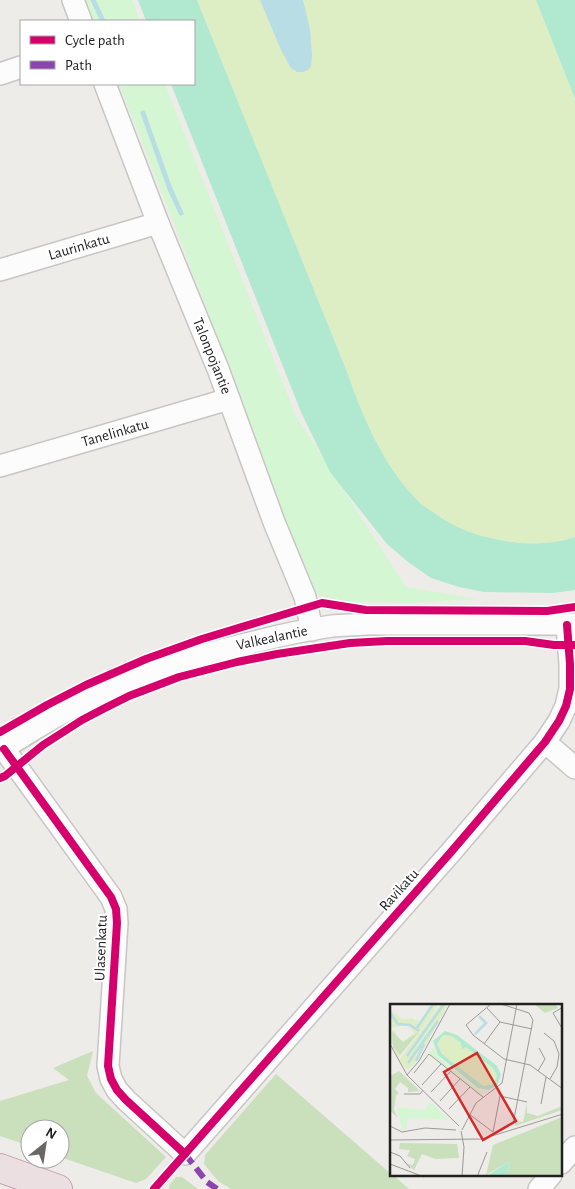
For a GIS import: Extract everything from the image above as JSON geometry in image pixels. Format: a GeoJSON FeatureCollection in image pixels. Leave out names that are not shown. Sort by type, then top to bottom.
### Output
{"type":"FeatureCollection","features":[{"type":"Feature","properties":{"kind":"highway"},"geometry":{"type":"LineString","coordinates":[[0,1168],[58,1189]]}},
{"type":"Feature","properties":{"kind":"street"},"geometry":{"type":"LineString","coordinates":[[73,0],[81,20]]}},
{"type":"Feature","properties":{"kind":"street"},"geometry":{"type":"LineString","coordinates":[[0,74],[20,67]]}},
{"type":"Feature","properties":{"kind":"street","name":"Talonpojantie"},"geometry":{"type":"LineString","coordinates":[[105,85],[158,224],[214,360],[274,522],[305,596],[312,630]]}},
{"type":"Feature","properties":{"kind":"street","name":"Laurinkatu"},"geometry":{"type":"LineString","coordinates":[[0,270],[158,224]]}},
{"type":"Feature","properties":{"kind":"street","name":"Tanelinkatu"},"geometry":{"type":"LineString","coordinates":[[0,466],[229,399]]}},
{"type":"Feature","properties":{"kind":"street","name":"Valkealantie"},"geometry":{"type":"LineString","coordinates":[[2,750],[69,709],[124,682],[188,659],[274,637],[333,626],[366,624],[571,624]]}},
{"type":"Feature","properties":{"kind":"street","name":"Ravikatu"},"geometry":{"type":"LineString","coordinates":[[185,1154],[452,852],[545,742],[559,721],[566,706],[570,689],[571,624]]}},
{"type":"Feature","properties":{"kind":"street"},"geometry":{"type":"LineString","coordinates":[[545,742],[575,768]]}},
{"type":"Feature","properties":{"kind":"street","name":"Ulasenkatu"},"geometry":{"type":"LineString","coordinates":[[2,750],[111,897],[116,909],[118,923],[108,1066],[111,1079],[117,1090],[126,1100],[185,1154]]}},
{"type":"Feature","properties":{"kind":"street"},"geometry":{"type":"LineString","coordinates":[[562,1162],[575,1147]]}},
{"type":"Feature","properties":{"kind":"street"},"geometry":{"type":"LineString","coordinates":[[539,1189],[550,1176]]}},
{"type":"Feature","properties":{"kind":"green space"},"geometry":{"type":"Polygon","coordinates":[[[86,0],[132,0],[140,20],[94,20],[86,0]]]}},
{"type":"Feature","properties":{"kind":"green space"},"geometry":{"type":"Polygon","coordinates":[[[138,0],[197,0],[368,425],[396,475],[423,505],[459,528],[474,534],[509,542],[528,543],[557,542],[575,537],[575,590],[553,593],[484,592],[459,587],[431,578],[387,544],[330,472],[301,412],[171,85],[195,85],[195,20],[146,20],[138,0]]]}},
{"type":"Feature","properties":{"kind":"green space"},"geometry":{"type":"Polygon","coordinates":[[[197,0],[536,0],[575,99],[575,537],[557,542],[528,543],[509,542],[474,534],[459,528],[423,505],[396,475],[368,425],[197,0]]]}},
{"type":"Feature","properties":{"kind":"green space"},"geometry":{"type":"Polygon","coordinates":[[[536,0],[575,0],[575,99],[536,0]]]}},
{"type":"Feature","properties":{"kind":"green space"},"geometry":{"type":"Polygon","coordinates":[[[119,85],[165,85],[296,416],[406,587],[479,599],[408,603],[342,601],[321,596],[311,589],[175,226],[119,85]]]}},
{"type":"Feature","properties":{"kind":"green space"},"geometry":{"type":"Polygon","coordinates":[[[93,1051],[87,1076],[96,1093],[166,1157],[146,1179],[136,1183],[70,1160],[70,1119],[20,1119],[20,1143],[0,1136],[0,1101],[69,1080],[53,1068],[93,1051]]]}},
{"type":"Feature","properties":{"kind":"green space"},"geometry":{"type":"Polygon","coordinates":[[[276,1074],[390,1173],[390,1176],[394,1176],[409,1189],[231,1189],[218,1181],[204,1164],[205,1155],[276,1074]]]}},
{"type":"Feature","properties":{"kind":"green space"},"geometry":{"type":"Polygon","coordinates":[[[176,1177],[182,1177],[198,1189],[169,1189],[170,1184],[176,1177]]]}},
{"type":"Feature","properties":{"kind":"water"},"geometry":{"type":"Polygon","coordinates":[[[260,0],[303,0],[310,29],[312,55],[311,66],[308,70],[297,72],[291,68],[281,50],[260,0]]]}},
{"type":"Feature","properties":{"kind":"waterway"},"geometry":{"type":"LineString","coordinates":[[93,0],[103,20]]}},
{"type":"Feature","properties":{"kind":"waterway"},"geometry":{"type":"LineString","coordinates":[[143,113],[170,189],[181,213]]}},
{"type":"Feature","properties":{"kind":"marked path"},"geometry":{"type":"LineString","coordinates":[[185,1154],[207,1182],[217,1189]]}},
{"type":"Feature","properties":{"kind":"cycle path"},"geometry":{"type":"LineString","coordinates":[[0,732],[86,685],[146,659],[202,639],[322,603],[366,610],[547,611],[575,607]]}},
{"type":"Feature","properties":{"kind":"cycle path"},"geometry":{"type":"LineString","coordinates":[[154,1189],[451,852],[545,742],[559,721],[566,706],[570,689],[567,625]]}},
{"type":"Feature","properties":{"kind":"cycle path"},"geometry":{"type":"LineString","coordinates":[[0,778],[43,745],[82,720],[129,696],[179,677],[237,662],[350,643],[387,641],[525,641],[554,645],[575,645]]}},
{"type":"Feature","properties":{"kind":"cycle path"},"geometry":{"type":"LineString","coordinates":[[4,749],[111,897],[116,909],[117,923],[108,1066],[111,1079],[117,1090],[126,1100],[185,1154]]}}]}
